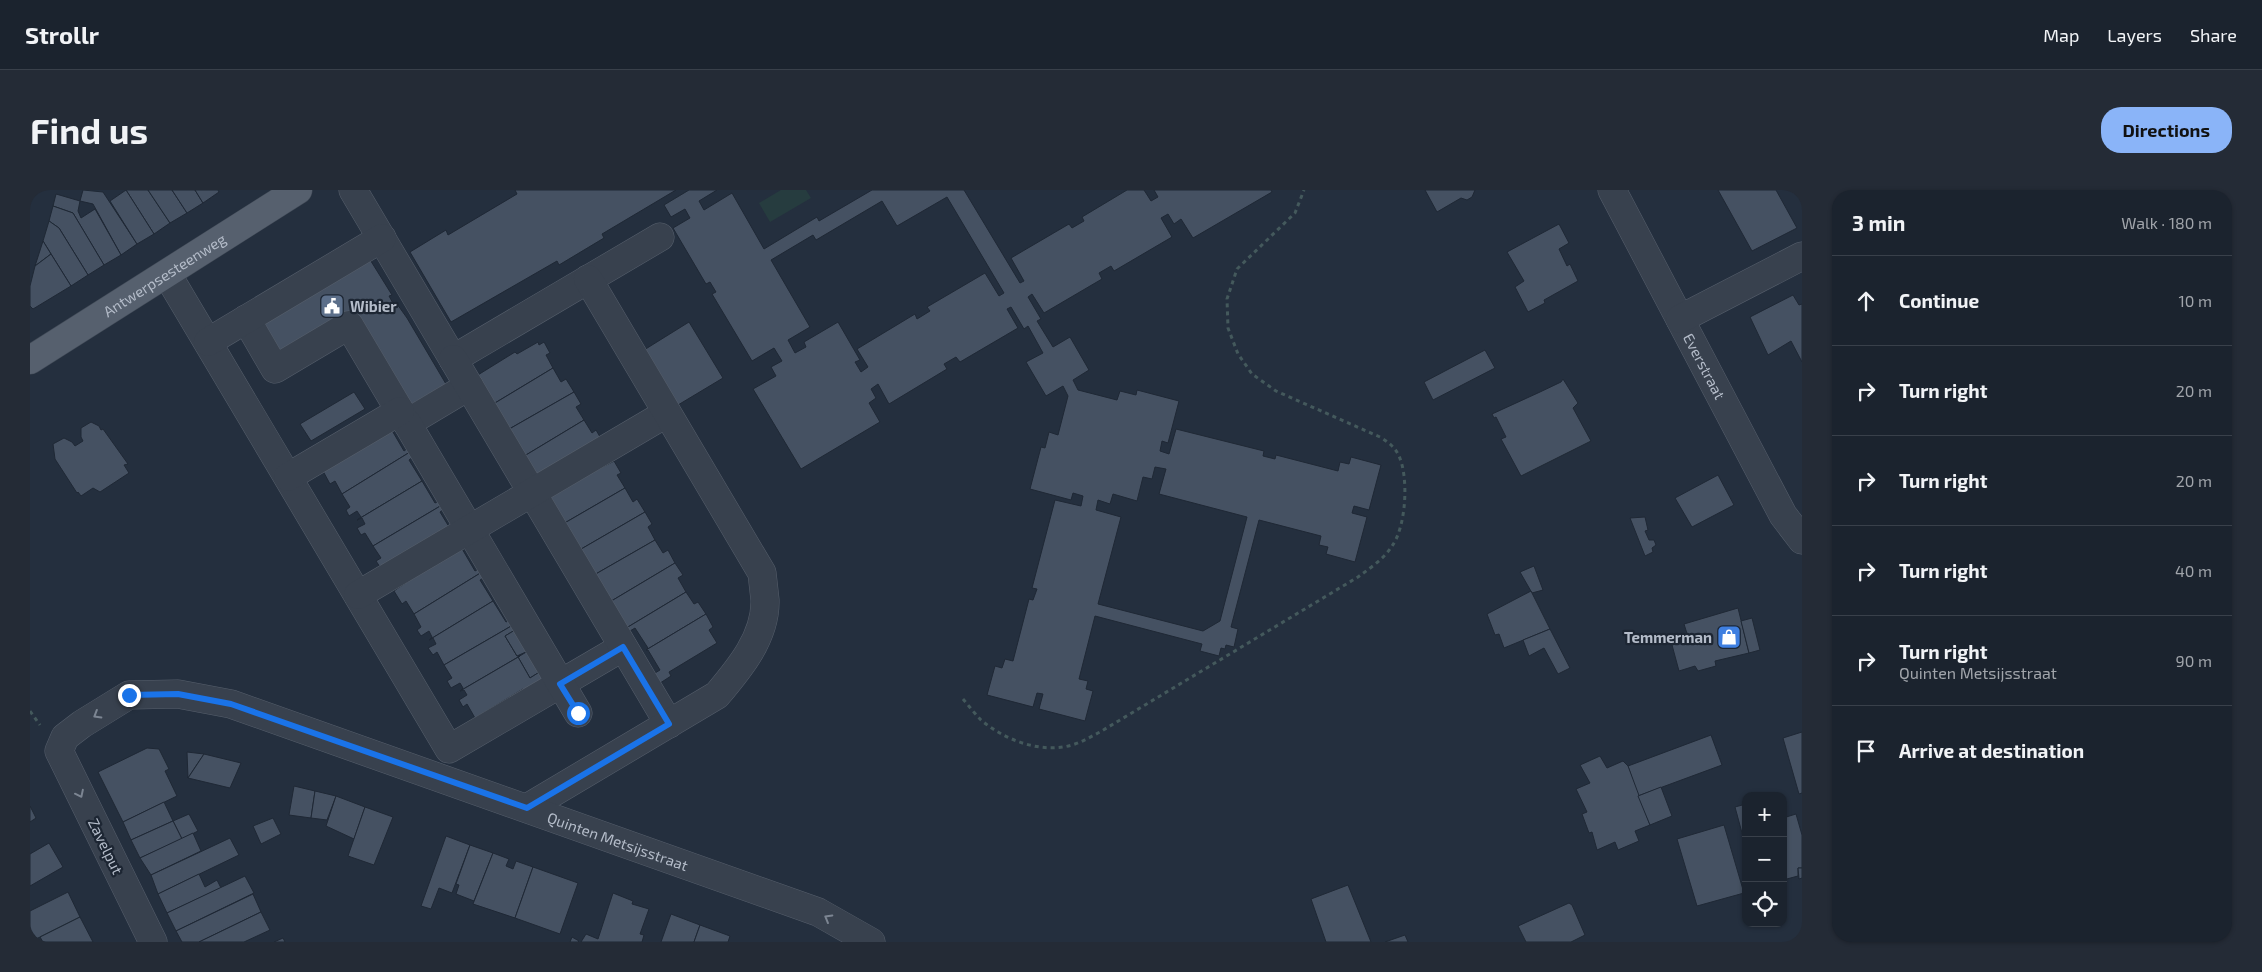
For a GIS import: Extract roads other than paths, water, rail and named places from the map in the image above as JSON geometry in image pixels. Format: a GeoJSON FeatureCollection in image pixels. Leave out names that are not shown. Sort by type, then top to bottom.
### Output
{"type":"FeatureCollection","features":[{"type":"Feature","properties":{"kind":"main road","name":"Antwerpsesteenweg"},"geometry":{"type":"LineString","coordinates":[[30,360],[298,190]]}},
{"type":"Feature","properties":{"kind":"street"},"geometry":{"type":"LineString","coordinates":[[352,190],[669,724]]}},
{"type":"Feature","properties":{"kind":"street","name":"Everstraat"},"geometry":{"type":"LineString","coordinates":[[1612,190],[1784,515],[1802,540]]}},
{"type":"Feature","properties":{"kind":"street"},"geometry":{"type":"LineString","coordinates":[[208,342],[382,238]]}},
{"type":"Feature","properties":{"kind":"street"},"geometry":{"type":"LineString","coordinates":[[453,359],[660,238]]}},
{"type":"Feature","properties":{"kind":"street"},"geometry":{"type":"LineString","coordinates":[[1680,319],[1802,256]]}},
{"type":"Feature","properties":{"kind":"street"},"geometry":{"type":"LineString","coordinates":[[167,274],[449,749],[623,647]]}},
{"type":"Feature","properties":{"kind":"street"},"geometry":{"type":"LineString","coordinates":[[527,808],[717,695],[738,670],[758,637],[765,602],[762,573],[588,279]]}},
{"type":"Feature","properties":{"kind":"street"},"geometry":{"type":"LineString","coordinates":[[246,319],[275,369],[349,326],[578,713]]}},
{"type":"Feature","properties":{"kind":"street"},"geometry":{"type":"LineString","coordinates":[[288,477],[403,417],[469,386]]}},
{"type":"Feature","properties":{"kind":"street"},"geometry":{"type":"LineString","coordinates":[[358,595],[667,413]]}},
{"type":"Feature","properties":{"kind":"street","name":"Quinten Metsijsstraat"},"geometry":{"type":"LineString","coordinates":[[59,750],[65,737],[82,724],[129,695],[178,694],[231,704],[818,912],[871,942]]}},
{"type":"Feature","properties":{"kind":"street","name":"Zavelput"},"geometry":{"type":"LineString","coordinates":[[59,750],[153,942]]}},
{"type":"Feature","properties":{"kind":"place","name":"Wibier"},"geometry":{"type":"Point","coordinates":[332,306]}},
{"type":"Feature","properties":{"kind":"place","name":"Temmerman"},"geometry":{"type":"Point","coordinates":[1729,637]}}]}
